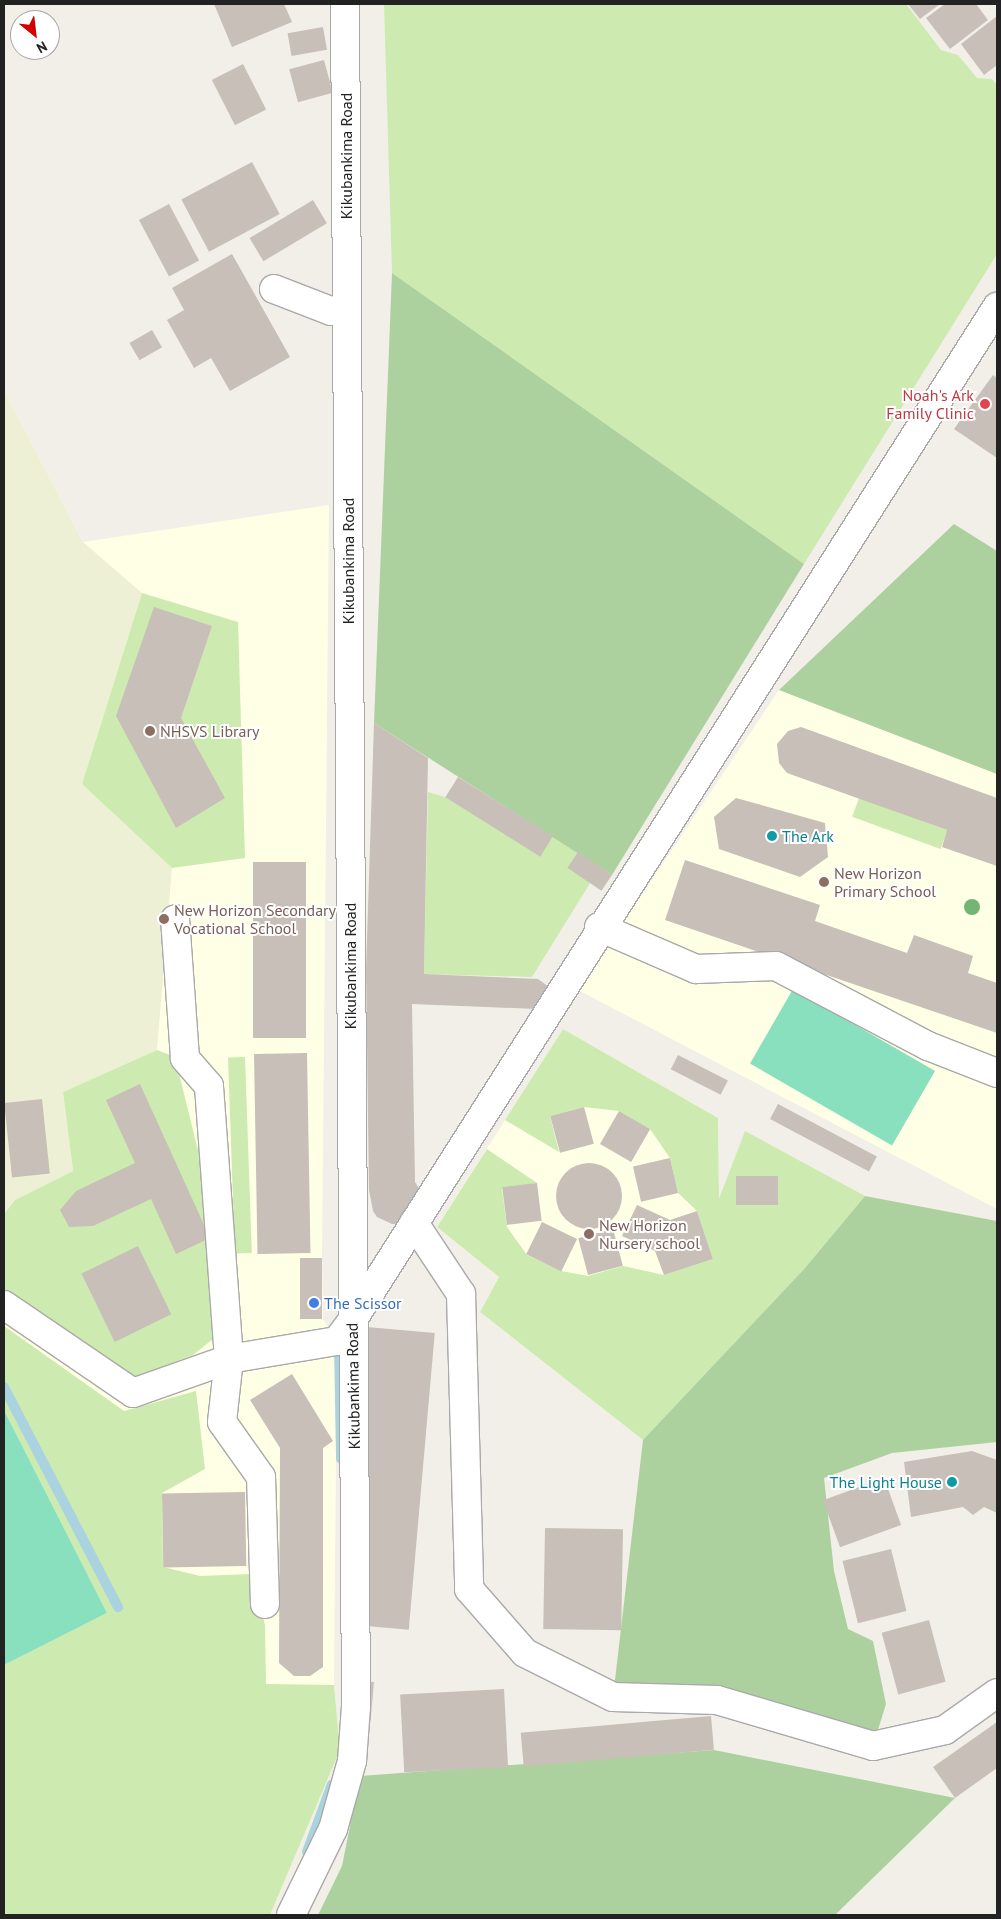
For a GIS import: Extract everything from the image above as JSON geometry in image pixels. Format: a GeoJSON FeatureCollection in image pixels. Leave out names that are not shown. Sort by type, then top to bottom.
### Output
{"type":"FeatureCollection","features":[{"type":"Feature","properties":{"kind":"street","name":"Kikubankima Road"},"geometry":{"type":"LineString","coordinates":[[291,1915],[333,1829],[352,1760],[356,1707],[352,1321],[345,4]]}},
{"type":"Feature","properties":{"kind":"street"},"geometry":{"type":"LineString","coordinates":[[274,289],[331,311],[347,309]]}},
{"type":"Feature","properties":{"kind":"street"},"geometry":{"type":"LineString","coordinates":[[4,1304],[133,1393],[229,1359],[337,1340],[352,1321],[414,1224],[599,928],[997,307]]}},
{"type":"Feature","properties":{"kind":"street"},"geometry":{"type":"LineString","coordinates":[[175,918],[185,1058],[209,1086],[229,1359],[222,1422],[261,1477],[265,1604]]}},
{"type":"Feature","properties":{"kind":"street"},"geometry":{"type":"LineString","coordinates":[[599,928],[696,969],[776,966],[928,1046],[997,1073]]}},
{"type":"Feature","properties":{"kind":"street"},"geometry":{"type":"LineString","coordinates":[[414,1224],[461,1294],[469,1589],[525,1653],[613,1696],[717,1700],[873,1746],[945,1730],[997,1693]]}},
{"type":"Feature","properties":{"kind":"shaded area","name":"New Horizon Secondary Vocational School"},"geometry":{"type":"Polygon","coordinates":[[[4,390],[83,542],[329,505],[322,1258],[323,1319],[337,1341],[334,1685],[340,1750],[270,1915],[4,1915],[4,390]]]}},
{"type":"Feature","properties":{"kind":"shaded area"},"geometry":{"type":"Polygon","coordinates":[[[4,390],[83,542],[142,593],[82,784],[172,868],[157,1050],[63,1092],[73,1171],[15,1200],[4,1214],[4,390]]]}},
{"type":"Feature","properties":{"kind":"shaded area","name":"New Horizon Primary School"},"geometry":{"type":"Polygon","coordinates":[[[779,690],[997,774],[997,1209],[578,990],[779,690]]]}},
{"type":"Feature","properties":{"kind":"shaded area","name":"New Horizon Nursery school"},"geometry":{"type":"Polygon","coordinates":[[[563,1029],[718,1118],[719,1201],[735,1241],[643,1440],[480,1312],[499,1277],[437,1227],[563,1029]]]}},
{"type":"Feature","properties":{"kind":"green space"},"geometry":{"type":"Polygon","coordinates":[[[384,4],[906,4],[941,50],[958,55],[977,78],[992,79],[997,85],[997,254],[804,564],[392,273],[384,4]]]}},
{"type":"Feature","properties":{"kind":"green space"},"geometry":{"type":"Polygon","coordinates":[[[392,273],[804,564],[612,875],[374,723],[392,273]]]}},
{"type":"Feature","properties":{"kind":"green space"},"geometry":{"type":"Polygon","coordinates":[[[954,524],[997,551],[997,774],[779,690],[954,524]]]}},
{"type":"Feature","properties":{"kind":"green space"},"geometry":{"type":"Polygon","coordinates":[[[142,593],[238,622],[245,858],[172,868],[82,784],[142,593]]]}},
{"type":"Feature","properties":{"kind":"green space"},"geometry":{"type":"Polygon","coordinates":[[[428,792],[445,797],[540,856],[553,836],[600,867],[532,977],[424,974],[428,792]]]}},
{"type":"Feature","properties":{"kind":"green space"},"geometry":{"type":"Polygon","coordinates":[[[859,798],[947,830],[940,849],[852,817],[859,798]]]}},
{"type":"Feature","properties":{"kind":"green space"},"geometry":{"type":"Polygon","coordinates":[[[793,989],[935,1071],[892,1145],[750,1063],[793,989]]]}},
{"type":"Feature","properties":{"kind":"green space","name":"New Horizon Nursery school"},"geometry":{"type":"Polygon","coordinates":[[[563,1029],[718,1118],[719,1199],[745,1131],[865,1196],[805,1268],[643,1440],[480,1312],[499,1277],[437,1227],[487,1149],[537,1183],[502,1189],[507,1227],[527,1255],[561,1271],[588,1276],[623,1266],[664,1275],[713,1259],[697,1211],[678,1193],[670,1158],[650,1129],[619,1111],[584,1107],[550,1116],[559,1152],[505,1120],[563,1029]]]}},
{"type":"Feature","properties":{"kind":"green space"},"geometry":{"type":"Polygon","coordinates":[[[157,1050],[175,1057],[201,1163],[213,1238],[218,1335],[193,1355],[130,1379],[4,1294],[4,1214],[15,1200],[73,1171],[63,1092],[157,1050]]]}},
{"type":"Feature","properties":{"kind":"green space"},"geometry":{"type":"Polygon","coordinates":[[[245,1057],[252,1253],[235,1253],[228,1058],[245,1057]]]}},
{"type":"Feature","properties":{"kind":"green space"},"geometry":{"type":"Polygon","coordinates":[[[865,1196],[997,1221],[997,1442],[892,1453],[824,1478],[834,1571],[848,1629],[873,1641],[886,1704],[873,1746],[717,1700],[613,1697],[643,1440],[805,1268],[865,1196]]]}},
{"type":"Feature","properties":{"kind":"green space"},"geometry":{"type":"Polygon","coordinates":[[[4,1326],[124,1411],[196,1391],[205,1469],[162,1493],[163,1567],[200,1576],[251,1574],[265,1625],[266,1684],[334,1685],[340,1750],[270,1915],[4,1915],[4,1665],[107,1613],[4,1410],[4,1326]]]}},
{"type":"Feature","properties":{"kind":"green space"},"geometry":{"type":"Polygon","coordinates":[[[4,1410],[107,1613],[4,1665],[4,1410]]]}},
{"type":"Feature","properties":{"kind":"green space"},"geometry":{"type":"Polygon","coordinates":[[[714,1750],[955,1798],[835,1915],[318,1915],[342,1866],[360,1776],[714,1750]]]}},
{"type":"Feature","properties":{"kind":"building"},"geometry":{"type":"Polygon","coordinates":[[[214,4],[284,4],[292,22],[232,47],[214,4]]]}},
{"type":"Feature","properties":{"kind":"building"},"geometry":{"type":"Polygon","coordinates":[[[908,4],[940,4],[920,19],[908,4]]]}},
{"type":"Feature","properties":{"kind":"building"},"geometry":{"type":"Polygon","coordinates":[[[945,4],[976,4],[988,20],[950,49],[926,18],[945,4]]]}},
{"type":"Feature","properties":{"kind":"building"},"geometry":{"type":"Polygon","coordinates":[[[997,16],[997,65],[984,75],[961,44],[997,16]]]}},
{"type":"Feature","properties":{"kind":"building"},"geometry":{"type":"Polygon","coordinates":[[[323,27],[327,50],[292,56],[288,33],[323,27]]]}},
{"type":"Feature","properties":{"kind":"building"},"geometry":{"type":"Polygon","coordinates":[[[324,60],[333,93],[298,102],[289,69],[324,60]]]}},
{"type":"Feature","properties":{"kind":"building"},"geometry":{"type":"Polygon","coordinates":[[[243,64],[266,109],[235,125],[212,80],[243,64]]]}},
{"type":"Feature","properties":{"kind":"building"},"geometry":{"type":"Polygon","coordinates":[[[252,162],[280,214],[209,252],[181,200],[252,162]]]}},
{"type":"Feature","properties":{"kind":"building"},"geometry":{"type":"Polygon","coordinates":[[[313,200],[327,223],[263,261],[250,238],[313,200]]]}},
{"type":"Feature","properties":{"kind":"building"},"geometry":{"type":"Polygon","coordinates":[[[169,204],[199,261],[169,276],[139,220],[169,204]]]}},
{"type":"Feature","properties":{"kind":"building"},"geometry":{"type":"Polygon","coordinates":[[[232,254],[290,357],[230,391],[211,358],[194,368],[167,320],[184,310],[172,288],[232,254]]]}},
{"type":"Feature","properties":{"kind":"building"},"geometry":{"type":"Polygon","coordinates":[[[152,330],[162,347],[139,360],[129,343],[152,330]]]}},
{"type":"Feature","properties":{"kind":"building","name":"Noah's Ark Family Clinic"},"geometry":{"type":"Polygon","coordinates":[[[993,375],[997,378],[997,458],[954,429],[993,375]]]}},
{"type":"Feature","properties":{"kind":"building"},"geometry":{"type":"Polygon","coordinates":[[[154,607],[212,626],[181,718],[225,798],[176,828],[116,716],[154,607]]]}},
{"type":"Feature","properties":{"kind":"building"},"geometry":{"type":"Polygon","coordinates":[[[374,723],[428,758],[424,974],[538,979],[549,987],[536,1009],[412,1004],[415,1182],[420,1190],[401,1224],[392,1224],[377,1217],[373,1211],[369,1190],[366,970],[374,723]]]}},
{"type":"Feature","properties":{"kind":"building"},"geometry":{"type":"Polygon","coordinates":[[[801,727],[997,798],[997,866],[942,847],[947,830],[787,773],[779,763],[777,744],[788,731],[801,727]]]}},
{"type":"Feature","properties":{"kind":"building"},"geometry":{"type":"Polygon","coordinates":[[[458,777],[553,836],[540,857],[445,797],[458,777]]]}},
{"type":"Feature","properties":{"kind":"building","name":"The Ark"},"geometry":{"type":"Polygon","coordinates":[[[736,798],[825,823],[828,857],[800,877],[719,849],[714,817],[736,798]]]}},
{"type":"Feature","properties":{"kind":"building"},"geometry":{"type":"Polygon","coordinates":[[[578,852],[612,875],[601,891],[567,868],[578,852]]]}},
{"type":"Feature","properties":{"kind":"building"},"geometry":{"type":"Polygon","coordinates":[[[685,860],[820,905],[815,921],[907,953],[914,935],[973,956],[968,973],[997,983],[997,1033],[665,920],[685,860]]]}},
{"type":"Feature","properties":{"kind":"building"},"geometry":{"type":"Polygon","coordinates":[[[253,862],[306,862],[306,1038],[253,1038],[253,862]]]}},
{"type":"Feature","properties":{"kind":"building"},"geometry":{"type":"Polygon","coordinates":[[[307,1053],[310,1253],[257,1254],[254,1054],[307,1053]]]}},
{"type":"Feature","properties":{"kind":"building"},"geometry":{"type":"Polygon","coordinates":[[[678,1055],[728,1080],[721,1095],[671,1069],[678,1055]]]}},
{"type":"Feature","properties":{"kind":"building"},"geometry":{"type":"Polygon","coordinates":[[[140,1084],[210,1238],[176,1254],[151,1199],[93,1226],[69,1227],[60,1210],[76,1191],[135,1163],[106,1100],[140,1084]]]}},
{"type":"Feature","properties":{"kind":"building"},"geometry":{"type":"Polygon","coordinates":[[[42,1099],[50,1174],[12,1178],[4,1103],[42,1099]]]}},
{"type":"Feature","properties":{"kind":"building"},"geometry":{"type":"Polygon","coordinates":[[[778,1104],[877,1157],[869,1172],[770,1119],[778,1104]]]}},
{"type":"Feature","properties":{"kind":"building"},"geometry":{"type":"Polygon","coordinates":[[[584,1107],[594,1144],[560,1153],[550,1116],[584,1107]]]}},
{"type":"Feature","properties":{"kind":"building"},"geometry":{"type":"Polygon","coordinates":[[[619,1111],[650,1129],[631,1162],[600,1144],[619,1111]]]}},
{"type":"Feature","properties":{"kind":"building"},"geometry":{"type":"Polygon","coordinates":[[[670,1158],[678,1193],[641,1202],[633,1167],[670,1158]]]}},
{"type":"Feature","properties":{"kind":"building"},"geometry":{"type":"Polygon","coordinates":[[[589,1163],[602,1166],[612,1173],[619,1183],[622,1196],[619,1209],[612,1219],[602,1226],[589,1229],[576,1226],[566,1219],[559,1209],[556,1196],[559,1183],[566,1173],[576,1166],[589,1163]]]}},
{"type":"Feature","properties":{"kind":"building"},"geometry":{"type":"Polygon","coordinates":[[[736,1176],[778,1176],[778,1205],[736,1205],[736,1176]]]}},
{"type":"Feature","properties":{"kind":"building"},"geometry":{"type":"Polygon","coordinates":[[[537,1183],[542,1221],[507,1225],[502,1187],[537,1183]]]}},
{"type":"Feature","properties":{"kind":"building"},"geometry":{"type":"Polygon","coordinates":[[[637,1205],[670,1220],[697,1211],[713,1259],[664,1275],[655,1251],[622,1236],[637,1205]]]}},
{"type":"Feature","properties":{"kind":"building"},"geometry":{"type":"Polygon","coordinates":[[[542,1222],[577,1239],[561,1271],[526,1254],[542,1222]]]}},
{"type":"Feature","properties":{"kind":"building"},"geometry":{"type":"Polygon","coordinates":[[[613,1229],[623,1266],[588,1275],[578,1238],[613,1229]]]}},
{"type":"Feature","properties":{"kind":"building"},"geometry":{"type":"Polygon","coordinates":[[[138,1246],[171,1314],[115,1342],[81,1274],[138,1246]]]}},
{"type":"Feature","properties":{"kind":"building"},"geometry":{"type":"Polygon","coordinates":[[[300,1258],[322,1258],[322,1319],[300,1319],[300,1258]]]}},
{"type":"Feature","properties":{"kind":"building"},"geometry":{"type":"Polygon","coordinates":[[[367,1327],[435,1333],[409,1630],[341,1624],[367,1327]]]}},
{"type":"Feature","properties":{"kind":"building"},"geometry":{"type":"Polygon","coordinates":[[[292,1374],[333,1441],[323,1448],[323,1667],[310,1676],[294,1676],[279,1663],[280,1448],[250,1400],[292,1374]]]}},
{"type":"Feature","properties":{"kind":"building","name":"The Light House"},"geometry":{"type":"Polygon","coordinates":[[[972,1451],[997,1460],[997,1513],[984,1507],[973,1515],[963,1507],[911,1517],[904,1462],[972,1451]]]}},
{"type":"Feature","properties":{"kind":"building"},"geometry":{"type":"Polygon","coordinates":[[[884,1478],[901,1525],[840,1547],[823,1500],[884,1478]]]}},
{"type":"Feature","properties":{"kind":"building"},"geometry":{"type":"Polygon","coordinates":[[[245,1492],[246,1566],[163,1567],[162,1493],[245,1492]]]}},
{"type":"Feature","properties":{"kind":"building"},"geometry":{"type":"Polygon","coordinates":[[[545,1528],[623,1529],[621,1630],[543,1629],[545,1528]]]}},
{"type":"Feature","properties":{"kind":"building"},"geometry":{"type":"Polygon","coordinates":[[[891,1549],[906,1611],[858,1623],[842,1561],[891,1549]]]}},
{"type":"Feature","properties":{"kind":"building"},"geometry":{"type":"Polygon","coordinates":[[[929,1620],[946,1682],[898,1695],[882,1633],[929,1620]]]}},
{"type":"Feature","properties":{"kind":"building"},"geometry":{"type":"Polygon","coordinates":[[[362,1681],[374,1682],[370,1723],[358,1722],[362,1681]]]}},
{"type":"Feature","properties":{"kind":"building"},"geometry":{"type":"Polygon","coordinates":[[[504,1689],[508,1767],[404,1772],[400,1694],[504,1689]]]}},
{"type":"Feature","properties":{"kind":"building"},"geometry":{"type":"Polygon","coordinates":[[[711,1716],[714,1750],[524,1767],[521,1733],[711,1716]]]}},
{"type":"Feature","properties":{"kind":"building"},"geometry":{"type":"Polygon","coordinates":[[[997,1722],[997,1768],[955,1798],[933,1767],[997,1722]]]}},
{"type":"Feature","properties":{"kind":"waterway"},"geometry":{"type":"LineString","coordinates":[[339,1342],[341,1459]]}},
{"type":"Feature","properties":{"kind":"waterway"},"geometry":{"type":"LineString","coordinates":[[4,1387],[118,1607]]}},
{"type":"Feature","properties":{"kind":"waterway"},"geometry":{"type":"LineString","coordinates":[[307,1852],[332,1784]]}},
{"type":"Feature","properties":{"kind":"place","name":"Noah's Ark Family Clinic"},"geometry":{"type":"Point","coordinates":[985,404]}},
{"type":"Feature","properties":{"kind":"place","name":"NHSVS Library"},"geometry":{"type":"Point","coordinates":[150,731]}},
{"type":"Feature","properties":{"kind":"place","name":"The Ark"},"geometry":{"type":"Point","coordinates":[772,836]}},
{"type":"Feature","properties":{"kind":"place","name":"New Horizon Primary School"},"geometry":{"type":"Point","coordinates":[824,882]}},
{"type":"Feature","properties":{"kind":"place","name":"New Horizon Secondary Vocational School"},"geometry":{"type":"Point","coordinates":[164,919]}},
{"type":"Feature","properties":{"kind":"place","name":"New Horizon Nursery school"},"geometry":{"type":"Point","coordinates":[589,1234]}},
{"type":"Feature","properties":{"kind":"place","name":"The Scissor"},"geometry":{"type":"Point","coordinates":[314,1303]}},
{"type":"Feature","properties":{"kind":"place","name":"The Light House"},"geometry":{"type":"Point","coordinates":[952,1482]}}]}
